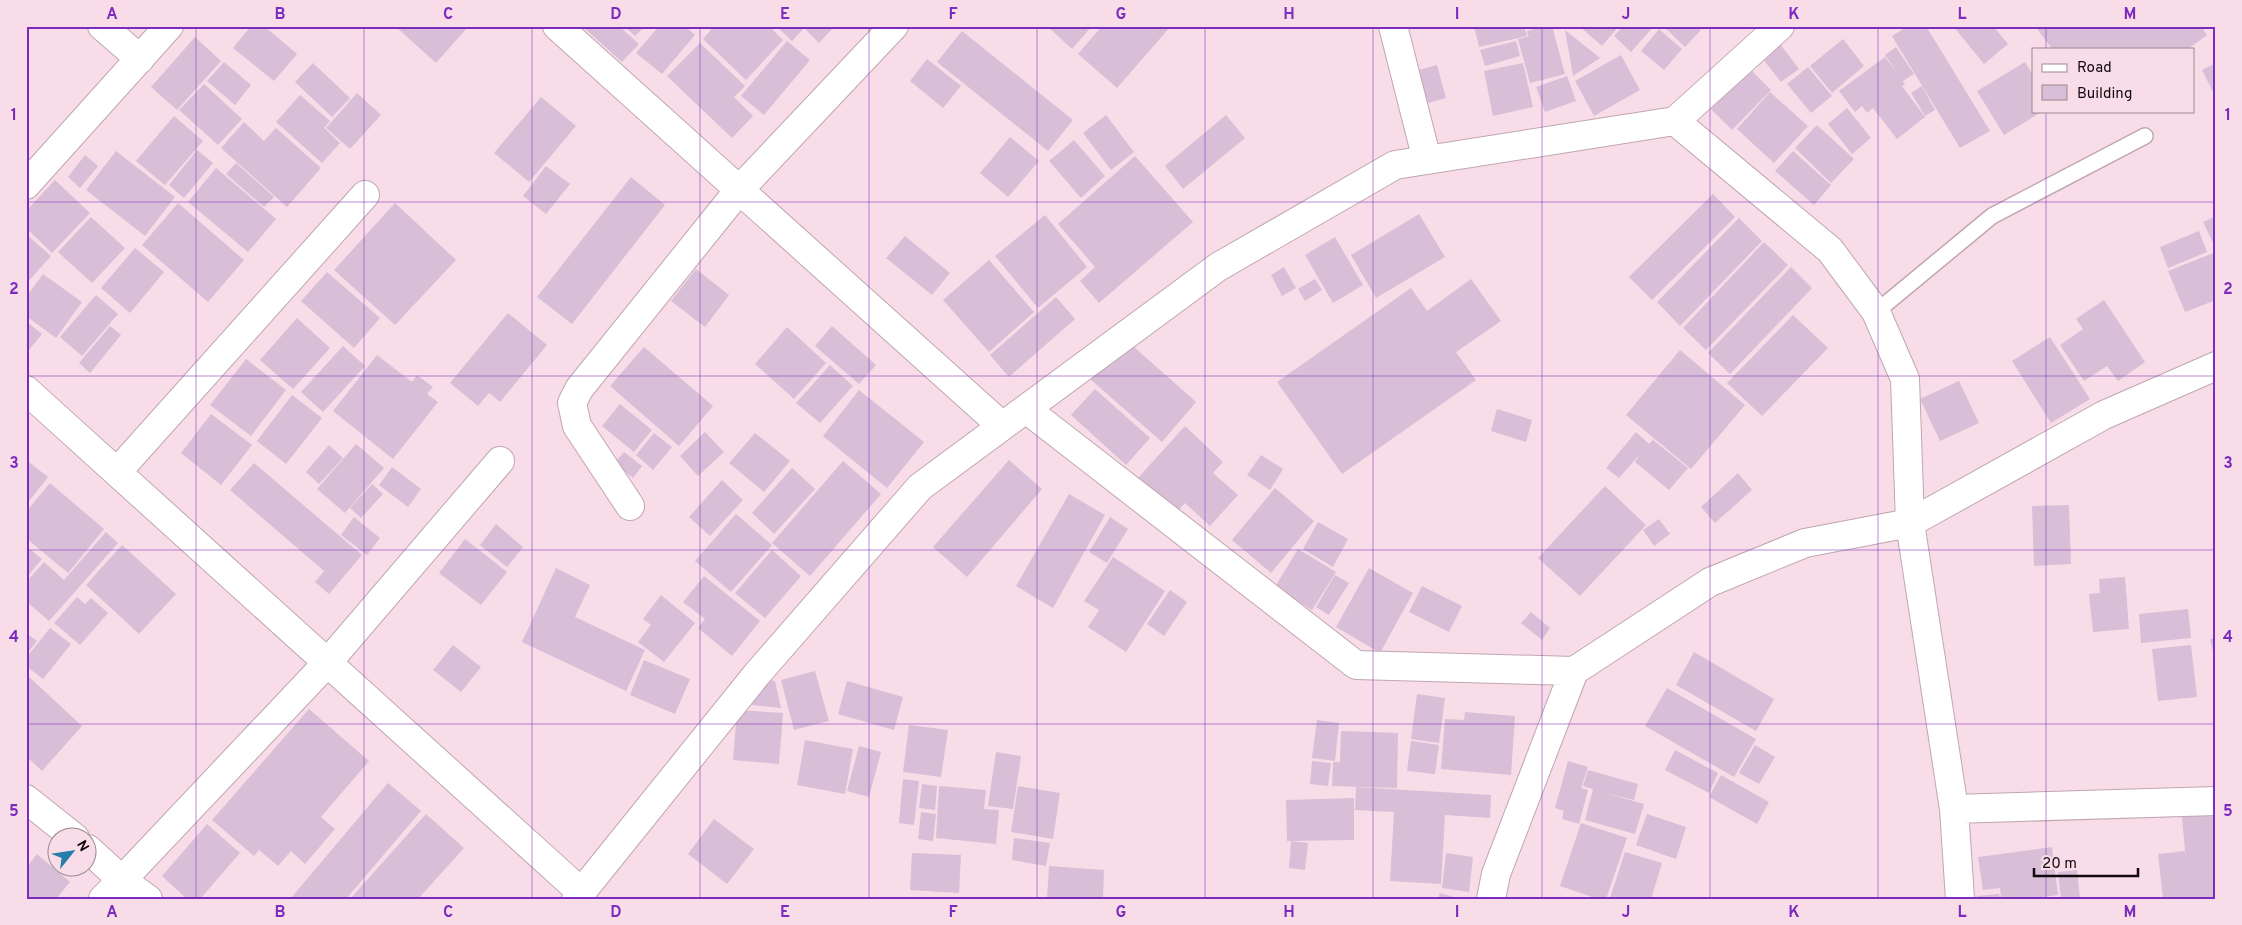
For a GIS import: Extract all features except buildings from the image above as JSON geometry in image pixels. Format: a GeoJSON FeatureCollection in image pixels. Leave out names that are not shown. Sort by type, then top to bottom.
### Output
{"type":"FeatureCollection","features":[{"type":"Feature","properties":{"kind":"street"},"geometry":{"type":"LineString","coordinates":[[102,26],[140,59]]}},
{"type":"Feature","properties":{"kind":"street"},"geometry":{"type":"LineString","coordinates":[[26,185],[169,26]]}},
{"type":"Feature","properties":{"kind":"street"},"geometry":{"type":"LineString","coordinates":[[557,26],[1002,426]]}},
{"type":"Feature","properties":{"kind":"street"},"geometry":{"type":"LineString","coordinates":[[630,506],[577,426],[572,403],[579,389],[739,190],[894,26]]}},
{"type":"Feature","properties":{"kind":"street"},"geometry":{"type":"LineString","coordinates":[[1393,26],[1427,160]]}},
{"type":"Feature","properties":{"kind":"street"},"geometry":{"type":"LineString","coordinates":[[26,390],[328,662],[582,896],[757,674],[920,487],[1218,267],[1395,165],[1675,121],[1780,26]]}},
{"type":"Feature","properties":{"kind":"street"},"geometry":{"type":"LineString","coordinates":[[1675,121],[1830,250],[1876,312],[1905,379],[1910,523],[1954,809],[1960,899]]}},
{"type":"Feature","properties":{"kind":"street"},"geometry":{"type":"LineString","coordinates":[[117,472],[364,195]]}},
{"type":"Feature","properties":{"kind":"street"},"geometry":{"type":"LineString","coordinates":[[1026,409],[1356,665],[1574,670],[1710,582],[1805,543],[1910,523],[2104,415],[2216,366]]}},
{"type":"Feature","properties":{"kind":"street"},"geometry":{"type":"LineString","coordinates":[[113,889],[328,662],[500,461]]}},
{"type":"Feature","properties":{"kind":"street"},"geometry":{"type":"LineString","coordinates":[[1491,899],[1496,874],[1574,670]]}},
{"type":"Feature","properties":{"kind":"street"},"geometry":{"type":"LineString","coordinates":[[26,800],[61,828]]}},
{"type":"Feature","properties":{"kind":"street"},"geometry":{"type":"LineString","coordinates":[[1954,809],[2216,801]]}},
{"type":"Feature","properties":{"kind":"street"},"geometry":{"type":"LineString","coordinates":[[98,865],[113,889],[148,899]]}},
{"type":"Feature","properties":{"kind":"lane"},"geometry":{"type":"LineString","coordinates":[[1876,312],[1992,216],[2145,136]]}}]}
